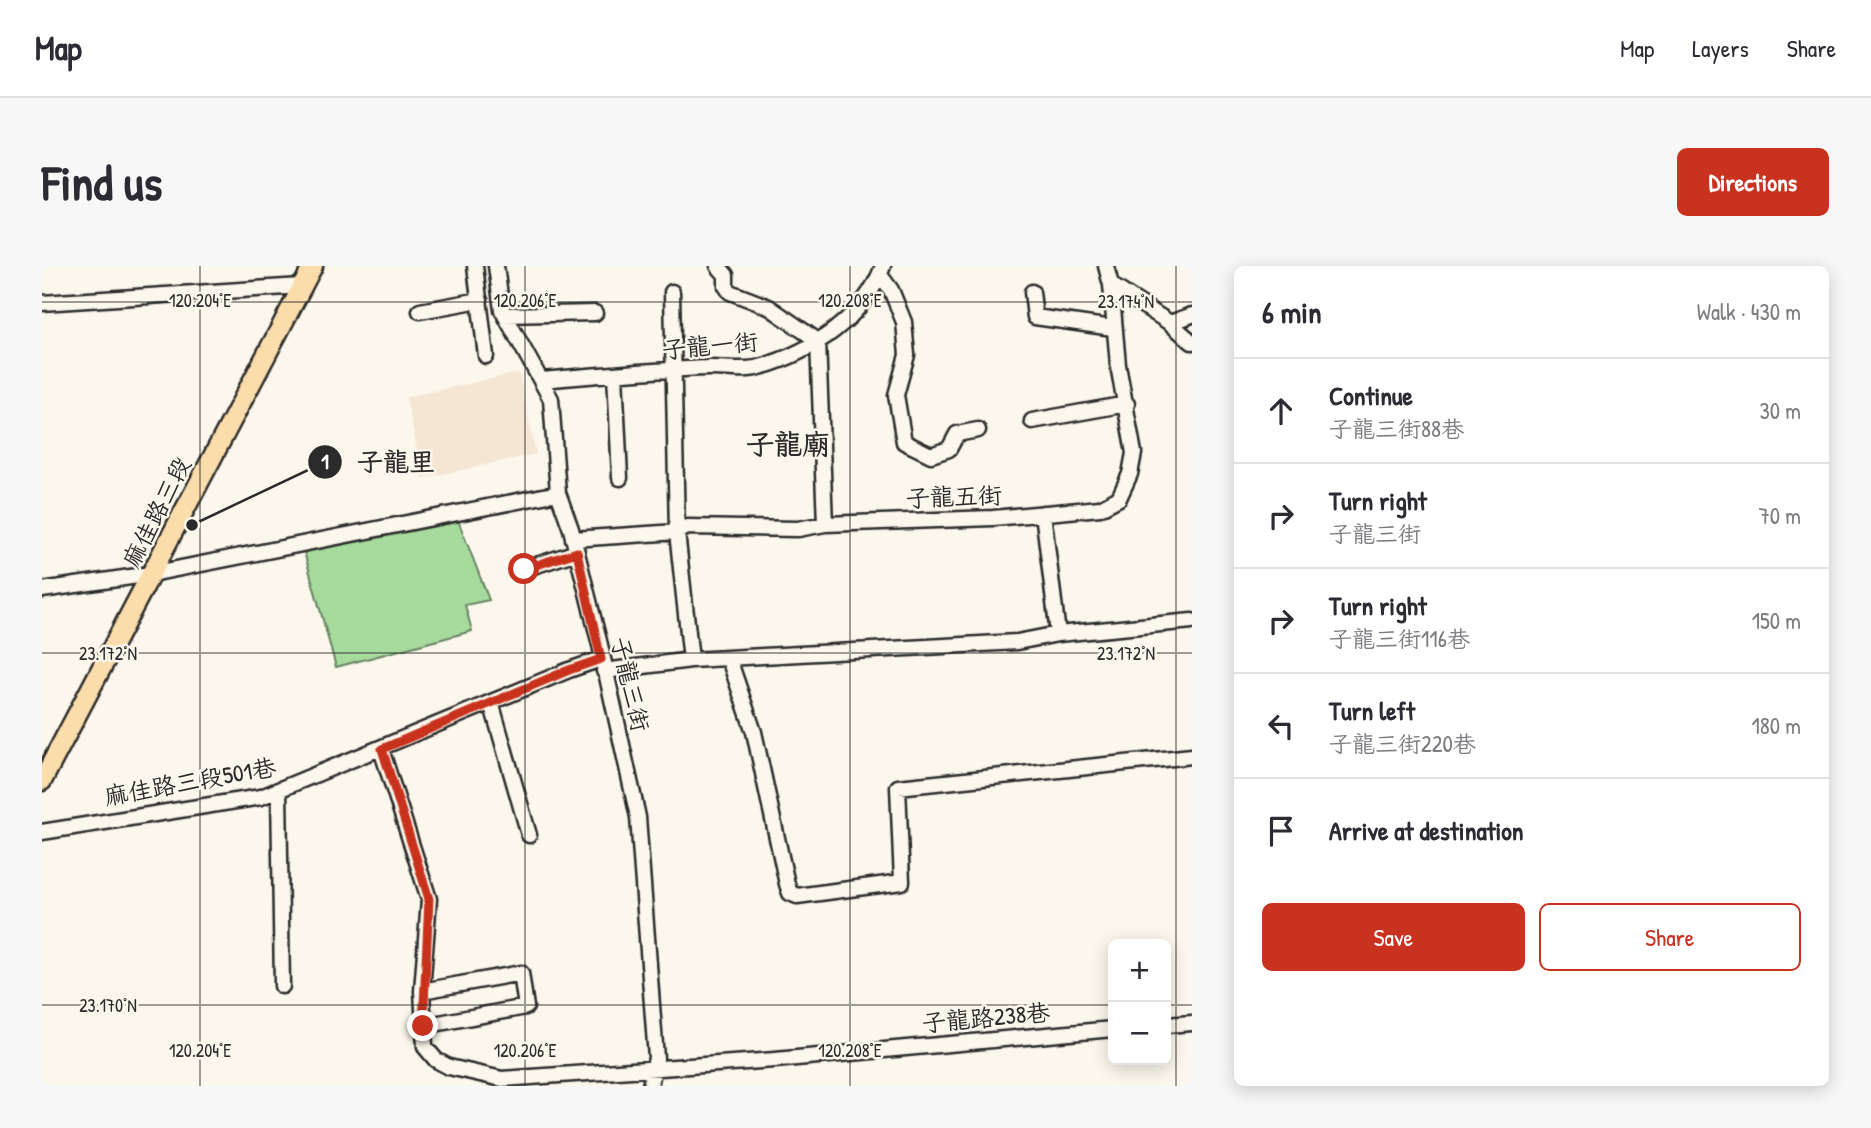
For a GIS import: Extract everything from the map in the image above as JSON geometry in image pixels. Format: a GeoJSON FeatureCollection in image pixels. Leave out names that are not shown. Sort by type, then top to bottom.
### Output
{"type":"FeatureCollection","features":[{"type":"Feature","properties":{"kind":"main road","name":"麻佳路三段"},"geometry":{"type":"LineString","coordinates":[[42,781],[313,266]]}},
{"type":"Feature","properties":{"kind":"street"},"geometry":{"type":"LineString","coordinates":[[475,266],[486,356]]}},
{"type":"Feature","properties":{"kind":"street","name":"子龍三街"},"geometry":{"type":"LineString","coordinates":[[496,266],[498,301],[542,380],[553,413],[558,493],[575,546],[638,817],[655,1070],[650,1086]]}},
{"type":"Feature","properties":{"kind":"street"},"geometry":{"type":"LineString","coordinates":[[718,266],[726,275],[726,286],[730,292],[769,307],[818,341],[825,524]]}},
{"type":"Feature","properties":{"kind":"street","name":"子龍五街"},"geometry":{"type":"LineString","coordinates":[[524,569],[575,546],[677,532],[688,527],[785,530],[825,524],[1100,508],[1119,498],[1130,474],[1134,453],[1113,328],[1111,285],[1106,266]]}},
{"type":"Feature","properties":{"kind":"street"},"geometry":{"type":"LineString","coordinates":[[881,270],[904,322],[907,355],[895,396],[904,442],[931,455],[949,449],[957,433],[978,430]]}},
{"type":"Feature","properties":{"kind":"street","name":"子龍一街"},"geometry":{"type":"LineString","coordinates":[[542,380],[757,368],[818,341],[851,317],[867,298],[881,270]]}},
{"type":"Feature","properties":{"kind":"street"},"geometry":{"type":"LineString","coordinates":[[1111,285],[1170,323],[1192,342]]}},
{"type":"Feature","properties":{"kind":"street"},"geometry":{"type":"LineString","coordinates":[[42,303],[301,286]]}},
{"type":"Feature","properties":{"kind":"street"},"geometry":{"type":"LineString","coordinates":[[672,292],[676,371],[677,532],[684,619],[691,660]]}},
{"type":"Feature","properties":{"kind":"street"},"geometry":{"type":"LineString","coordinates":[[1031,292],[1035,317],[1113,328]]}},
{"type":"Feature","properties":{"kind":"street"},"geometry":{"type":"LineString","coordinates":[[420,311],[480,300]]}},
{"type":"Feature","properties":{"kind":"street"},"geometry":{"type":"LineString","coordinates":[[505,315],[595,313]]}},
{"type":"Feature","properties":{"kind":"street"},"geometry":{"type":"LineString","coordinates":[[1170,323],[1192,315]]}},
{"type":"Feature","properties":{"kind":"street"},"geometry":{"type":"LineString","coordinates":[[615,374],[620,478]]}},
{"type":"Feature","properties":{"kind":"street"},"geometry":{"type":"LineString","coordinates":[[1032,421],[1126,404]]}},
{"type":"Feature","properties":{"kind":"street"},"geometry":{"type":"LineString","coordinates":[[42,590],[151,574],[558,493]]}},
{"type":"Feature","properties":{"kind":"street"},"geometry":{"type":"LineString","coordinates":[[1043,513],[1058,635]]}},
{"type":"Feature","properties":{"kind":"street","name":"麻佳路三段501巷"},"geometry":{"type":"LineString","coordinates":[[42,832],[261,797],[491,702],[603,665],[1017,642],[1192,621]]}},
{"type":"Feature","properties":{"kind":"street"},"geometry":{"type":"LineString","coordinates":[[729,659],[754,732],[787,884],[790,893],[797,896],[902,883],[898,787],[1192,756]]}},
{"type":"Feature","properties":{"kind":"street"},"geometry":{"type":"LineString","coordinates":[[491,702],[529,835]]}},
{"type":"Feature","properties":{"kind":"street","name":"子龍路238巷"},"geometry":{"type":"LineString","coordinates":[[382,749],[429,899],[422,991],[425,1047],[436,1060],[449,1067],[502,1079],[655,1070],[1108,1029]]}},
{"type":"Feature","properties":{"kind":"street"},"geometry":{"type":"LineString","coordinates":[[279,791],[282,986]]}},
{"type":"Feature","properties":{"kind":"street"},"geometry":{"type":"LineString","coordinates":[[422,991],[522,973],[526,1007],[423,1026]]}},
{"type":"Feature","properties":{"kind":"street"},"geometry":{"type":"LineString","coordinates":[[1171,1025],[1192,1023]]}},
{"type":"Feature","properties":{"kind":"shaded area"},"geometry":{"type":"Polygon","coordinates":[[[519,373],[536,454],[423,478],[406,397],[519,373]]]}},
{"type":"Feature","properties":{"kind":"green space"},"geometry":{"type":"Polygon","coordinates":[[[458,520],[489,600],[465,605],[472,631],[336,667],[303,548],[458,520]]]}},
{"type":"Feature","properties":{"kind":"place","name":"子龍里"},"geometry":{"type":"Point","coordinates":[192,525]}},
{"type":"Feature","properties":{"kind":"district","name":"子龍廟"},"geometry":{"type":"Point","coordinates":[788,444]}},
{"type":"Feature","properties":{"kind":"route"},"geometry":{"type":"LineString","coordinates":[[423,1026],[422,991],[429,899],[382,749],[601,659],[577,552],[524,569]]}}]}
